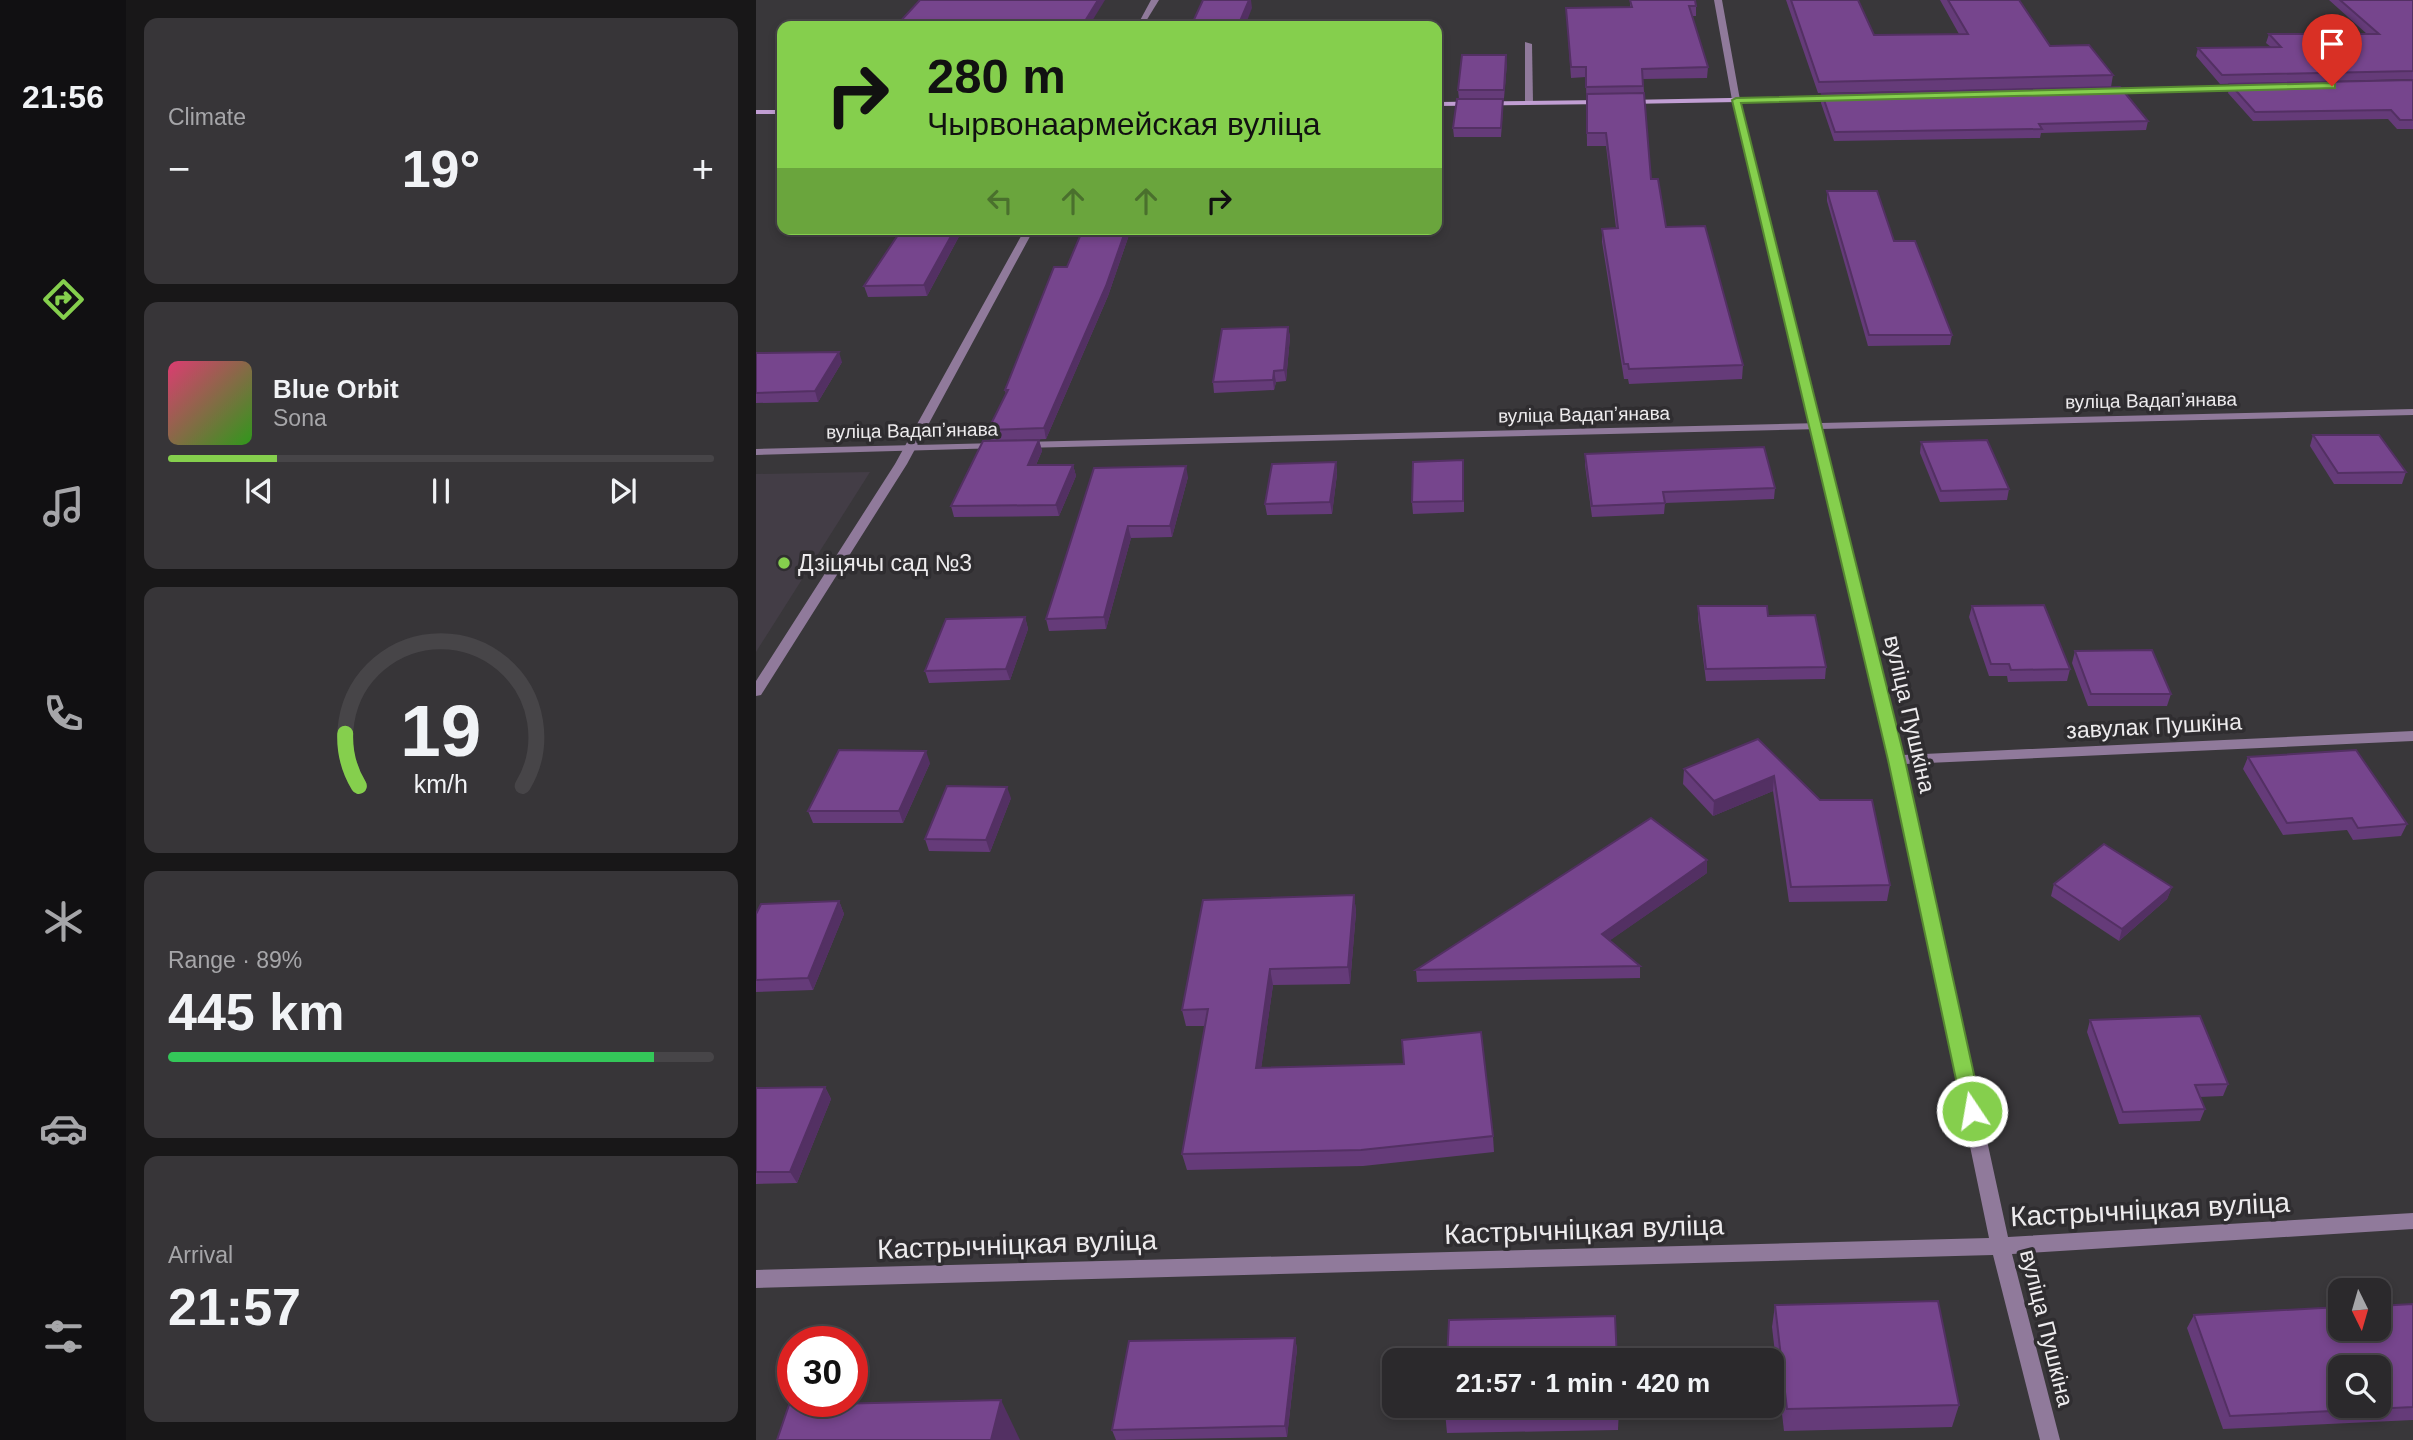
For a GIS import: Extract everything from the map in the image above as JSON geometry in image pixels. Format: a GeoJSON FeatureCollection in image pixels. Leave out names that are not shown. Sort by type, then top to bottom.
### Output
{"type":"FeatureCollection","features":[{"type":"Feature","properties":{"kind":"main road"},"geometry":{"type":"LineString","coordinates":[[2095,92],[2261,88]]}},
{"type":"Feature","properties":{"kind":"main road"},"geometry":{"type":"LineString","coordinates":[[1442,104],[1847,98]]}},
{"type":"Feature","properties":{"kind":"main road"},"geometry":{"type":"LineString","coordinates":[[756,112],[777,112]]}},
{"type":"Feature","properties":{"kind":"street"},"geometry":{"type":"LineString","coordinates":[[1143,21],[1155,0]]}},
{"type":"Feature","properties":{"kind":"street","name":"вуліца Пушкіна"},"geometry":{"type":"LineString","coordinates":[[1718,0],[1736,100],[1897,760],[2000,1246],[2050,1440]]}},
{"type":"Feature","properties":{"kind":"street"},"geometry":{"type":"LineString","coordinates":[[1528,44],[1529,103]]}},
{"type":"Feature","properties":{"kind":"street"},"geometry":{"type":"LineString","coordinates":[[757,689],[910,448],[1027,235]]}},
{"type":"Feature","properties":{"kind":"street","name":"вуліца Вадапʼянава"},"geometry":{"type":"LineString","coordinates":[[756,452],[2413,412]]}},
{"type":"Feature","properties":{"kind":"street","name":"завулак Пушкіна"},"geometry":{"type":"LineString","coordinates":[[1897,760],[2413,736]]}},
{"type":"Feature","properties":{"kind":"street","name":"Кастрычніцкая вуліца"},"geometry":{"type":"LineString","coordinates":[[756,1279],[2000,1246],[2413,1221]]}},
{"type":"Feature","properties":{"kind":"shaded area","name":"Дзіцячы сад №3"},"geometry":{"type":"Polygon","coordinates":[[[870,472],[756,652],[756,474],[870,472]]]}},
{"type":"Feature","properties":{"kind":"building"},"geometry":{"type":"Polygon","coordinates":[[[920,0],[1098,0],[1085,21],[901,21],[920,0]]]}},
{"type":"Feature","properties":{"kind":"building"},"geometry":{"type":"Polygon","coordinates":[[[1203,0],[1249,0],[1240,21],[1193,21],[1203,0]]]}},
{"type":"Feature","properties":{"kind":"building"},"geometry":{"type":"Polygon","coordinates":[[[1630,0],[1695,0],[1696,6],[1689,6],[1708,67],[1642,69],[1643,86],[1586,87],[1586,67],[1571,67],[1566,8],[1632,7],[1630,0]]]}},
{"type":"Feature","properties":{"kind":"building"},"geometry":{"type":"Polygon","coordinates":[[[1791,0],[1858,0],[1874,35],[1968,34],[1948,0],[2019,0],[2050,46],[2089,45],[2113,75],[1819,82],[1791,0]]]}},
{"type":"Feature","properties":{"kind":"building"},"geometry":{"type":"Polygon","coordinates":[[[2340,0],[2413,0],[2413,71],[2222,75],[2198,48],[2281,47],[2269,34],[2379,34],[2340,0]]]}},
{"type":"Feature","properties":{"kind":"building"},"geometry":{"type":"Polygon","coordinates":[[[1462,55],[1506,55],[1504,90],[1458,90],[1462,55]]]}},
{"type":"Feature","properties":{"kind":"building"},"geometry":{"type":"Polygon","coordinates":[[[2413,80],[2413,120],[2400,120],[2391,110],[2255,112],[2230,84],[2413,80]]]}},
{"type":"Feature","properties":{"kind":"building"},"geometry":{"type":"Polygon","coordinates":[[[2120,87],[2148,121],[2039,124],[2042,129],[1835,132],[1822,94],[2120,87]]]}},
{"type":"Feature","properties":{"kind":"building"},"geometry":{"type":"Polygon","coordinates":[[[1644,93],[1651,179],[1658,179],[1666,227],[1705,226],[1743,365],[1629,369],[1628,364],[1624,364],[1602,229],[1618,228],[1606,133],[1587,133],[1587,94],[1644,93]]]}},
{"type":"Feature","properties":{"kind":"building"},"geometry":{"type":"Polygon","coordinates":[[[1457,99],[1503,99],[1501,128],[1453,128],[1457,99]]]}},
{"type":"Feature","properties":{"kind":"building"},"geometry":{"type":"Polygon","coordinates":[[[1827,191],[1877,191],[1894,241],[1915,241],[1952,335],[1869,335],[1827,191]]]}},
{"type":"Feature","properties":{"kind":"building"},"geometry":{"type":"Polygon","coordinates":[[[898,235],[952,235],[924,285],[864,286],[898,235]]]}},
{"type":"Feature","properties":{"kind":"building"},"geometry":{"type":"Polygon","coordinates":[[[1080,235],[1124,235],[1106,286],[1044,428],[988,430],[1008,390],[1005,390],[1054,267],[1067,267],[1080,235]]]}},
{"type":"Feature","properties":{"kind":"building"},"geometry":{"type":"Polygon","coordinates":[[[1288,327],[1284,370],[1274,371],[1273,380],[1213,382],[1222,329],[1288,327]]]}},
{"type":"Feature","properties":{"kind":"building"},"geometry":{"type":"Polygon","coordinates":[[[839,352],[815,391],[756,393],[756,353],[839,352]]]}},
{"type":"Feature","properties":{"kind":"building"},"geometry":{"type":"Polygon","coordinates":[[[2313,435],[2379,435],[2406,472],[2338,473],[2313,435]]]}},
{"type":"Feature","properties":{"kind":"building"},"geometry":{"type":"Polygon","coordinates":[[[1039,440],[1028,465],[1073,465],[1056,505],[951,506],[983,441],[1039,440]]]}},
{"type":"Feature","properties":{"kind":"building"},"geometry":{"type":"Polygon","coordinates":[[[1987,440],[2009,489],[1941,491],[1921,442],[1987,440]]]}},
{"type":"Feature","properties":{"kind":"building"},"geometry":{"type":"Polygon","coordinates":[[[1764,447],[1775,488],[1663,492],[1665,503],[1592,506],[1585,454],[1764,447]]]}},
{"type":"Feature","properties":{"kind":"building"},"geometry":{"type":"Polygon","coordinates":[[[1463,460],[1463,501],[1412,502],[1413,462],[1463,460]]]}},
{"type":"Feature","properties":{"kind":"building"},"geometry":{"type":"Polygon","coordinates":[[[1336,462],[1330,502],[1265,504],[1272,464],[1336,462]]]}},
{"type":"Feature","properties":{"kind":"building"},"geometry":{"type":"Polygon","coordinates":[[[1186,466],[1170,526],[1128,526],[1104,617],[1046,619],[1094,468],[1186,466]]]}},
{"type":"Feature","properties":{"kind":"building"},"geometry":{"type":"Polygon","coordinates":[[[2044,605],[2070,669],[2011,670],[2009,664],[1991,664],[1972,606],[2044,605]]]}},
{"type":"Feature","properties":{"kind":"building"},"geometry":{"type":"Polygon","coordinates":[[[1698,606],[1767,606],[1768,616],[1815,615],[1826,667],[1706,669],[1698,606]]]}},
{"type":"Feature","properties":{"kind":"building"},"geometry":{"type":"Polygon","coordinates":[[[1025,617],[1006,669],[925,671],[946,619],[1025,617]]]}},
{"type":"Feature","properties":{"kind":"building"},"geometry":{"type":"Polygon","coordinates":[[[2152,650],[2171,694],[2091,694],[2075,651],[2152,650]]]}},
{"type":"Feature","properties":{"kind":"building"},"geometry":{"type":"Polygon","coordinates":[[[1758,739],[1820,800],[1872,800],[1890,885],[1791,887],[1774,776],[1714,801],[1684,769],[1758,739]]]}},
{"type":"Feature","properties":{"kind":"building"},"geometry":{"type":"Polygon","coordinates":[[[839,750],[926,751],[899,811],[808,811],[839,750]]]}},
{"type":"Feature","properties":{"kind":"building"},"geometry":{"type":"Polygon","coordinates":[[[2356,750],[2407,824],[2358,828],[2352,818],[2287,823],[2248,757],[2356,750]]]}},
{"type":"Feature","properties":{"kind":"building"},"geometry":{"type":"Polygon","coordinates":[[[947,786],[1007,787],[986,840],[925,839],[947,786]]]}},
{"type":"Feature","properties":{"kind":"building"},"geometry":{"type":"Polygon","coordinates":[[[1651,818],[1707,860],[1602,934],[1640,966],[1416,970],[1651,818]]]}},
{"type":"Feature","properties":{"kind":"building"},"geometry":{"type":"Polygon","coordinates":[[[2104,844],[2172,887],[2122,929],[2054,884],[2104,844]]]}},
{"type":"Feature","properties":{"kind":"building"},"geometry":{"type":"Polygon","coordinates":[[[1354,895],[1348,967],[1270,969],[1256,1068],[1404,1064],[1402,1040],[1481,1032],[1493,1136],[1361,1150],[1182,1154],[1208,1009],[1182,1010],[1203,900],[1354,895]]]}},
{"type":"Feature","properties":{"kind":"building"},"geometry":{"type":"Polygon","coordinates":[[[839,901],[808,978],[756,980],[756,914],[761,904],[839,901]]]}},
{"type":"Feature","properties":{"kind":"building"},"geometry":{"type":"Polygon","coordinates":[[[2200,1016],[2228,1084],[2195,1085],[2205,1109],[2123,1112],[2090,1020],[2200,1016]]]}},
{"type":"Feature","properties":{"kind":"building"},"geometry":{"type":"Polygon","coordinates":[[[825,1087],[790,1172],[756,1172],[756,1088],[825,1087]]]}},
{"type":"Feature","properties":{"kind":"building"},"geometry":{"type":"Polygon","coordinates":[[[1938,1301],[1959,1405],[1787,1409],[1784,1348],[1780,1348],[1775,1305],[1938,1301]]]}},
{"type":"Feature","properties":{"kind":"building"},"geometry":{"type":"Polygon","coordinates":[[[2413,1304],[2413,1407],[2391,1408],[2391,1355],[2328,1355],[2328,1411],[2230,1416],[2194,1315],[2328,1308],[2328,1341],[2391,1341],[2391,1305],[2413,1304]]]}},
{"type":"Feature","properties":{"kind":"building"},"geometry":{"type":"Polygon","coordinates":[[[1615,1316],[1616,1348],[1448,1348],[1449,1320],[1615,1316]]]}},
{"type":"Feature","properties":{"kind":"building"},"geometry":{"type":"Polygon","coordinates":[[[1295,1338],[1285,1426],[1112,1430],[1129,1341],[1295,1338]]]}},
{"type":"Feature","properties":{"kind":"building"},"geometry":{"type":"Polygon","coordinates":[[[1001,1400],[991,1440],[777,1440],[785,1417],[868,1417],[868,1403],[1001,1400]]]}},
{"type":"Feature","properties":{"kind":"place","name":"Дзіцячы сад №3"},"geometry":{"type":"Point","coordinates":[784,563]}},
{"type":"Feature","properties":{"kind":"route"},"geometry":{"type":"LineString","coordinates":[[1972,1111],[1897,760],[1736,100],[2332,86]]}}]}
